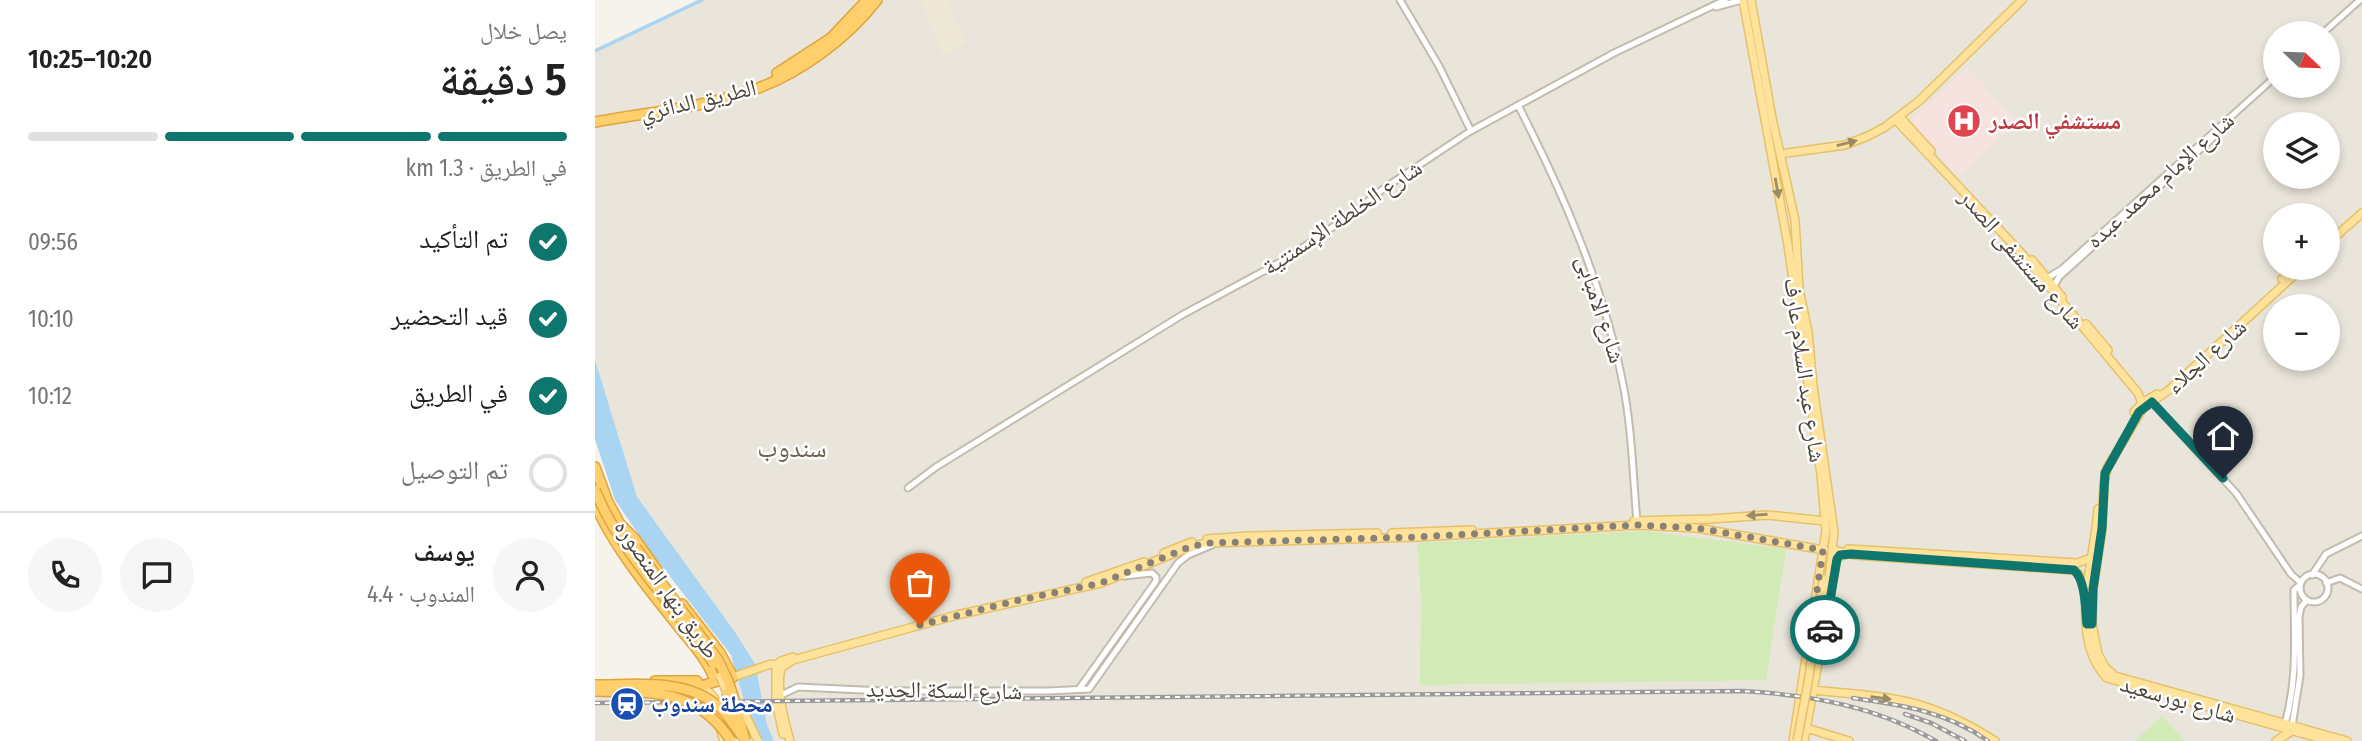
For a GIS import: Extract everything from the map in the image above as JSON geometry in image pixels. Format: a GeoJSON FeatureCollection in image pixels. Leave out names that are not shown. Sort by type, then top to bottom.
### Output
{"type":"FeatureCollection","features":[{"type":"Feature","properties":{"kind":"highway","name":"الطريق الدائري"},"geometry":{"type":"LineString","coordinates":[[614,117],[711,96],[758,82],[831,38],[867,0]]}},
{"type":"Feature","properties":{"kind":"highway","name":"الطريق الدائري"},"geometry":{"type":"LineString","coordinates":[[614,117],[717,100],[764,86],[834,44],[853,28],[877,0]]}},
{"type":"Feature","properties":{"kind":"highway"},"geometry":{"type":"LineString","coordinates":[[595,120],[614,117]]}},
{"type":"Feature","properties":{"kind":"highway","name":"طريق بنها, المنصوره"},"geometry":{"type":"LineString","coordinates":[[595,467],[619,523],[712,650],[726,676]]}},
{"type":"Feature","properties":{"kind":"highway","name":"طريق بنها, المنصوره"},"geometry":{"type":"LineString","coordinates":[[595,490],[622,540],[726,676]]}},
{"type":"Feature","properties":{"kind":"highway"},"geometry":{"type":"LineString","coordinates":[[595,504],[609,531],[652,593],[702,657],[726,676]]}},
{"type":"Feature","properties":{"kind":"highway"},"geometry":{"type":"LineString","coordinates":[[619,523],[635,539],[674,595],[716,647],[746,741]]}},
{"type":"Feature","properties":{"kind":"highway"},"geometry":{"type":"LineString","coordinates":[[702,657],[716,647]]}},
{"type":"Feature","properties":{"kind":"highway"},"geometry":{"type":"LineString","coordinates":[[595,683],[691,682],[726,676]]}},
{"type":"Feature","properties":{"kind":"highway"},"geometry":{"type":"LineString","coordinates":[[595,693],[648,695],[701,686],[726,676]]}},
{"type":"Feature","properties":{"kind":"highway"},"geometry":{"type":"LineString","coordinates":[[595,683],[663,686],[688,690],[718,705],[746,741]]}},
{"type":"Feature","properties":{"kind":"highway"},"geometry":{"type":"LineString","coordinates":[[595,693],[653,692],[682,699],[709,715],[731,741]]}},
{"type":"Feature","properties":{"kind":"highway"},"geometry":{"type":"LineString","coordinates":[[727,693],[729,710],[739,741]]}},
{"type":"Feature","properties":{"kind":"main road","name":"شارع عبد السلام عارف"},"geometry":{"type":"LineString","coordinates":[[1748,0],[1796,234],[1799,289],[1808,332],[1813,386],[1833,513],[1834,546],[1826,579]]}},
{"type":"Feature","properties":{"kind":"main road","name":"شارع عبد السلام عارف"},"geometry":{"type":"LineString","coordinates":[[1748,0],[1788,245],[1821,474],[1825,521],[1796,726],[1799,741]]}},
{"type":"Feature","properties":{"kind":"main road"},"geometry":{"type":"LineString","coordinates":[[1780,154],[1852,143],[1898,118],[1919,101],[2022,0]]}},
{"type":"Feature","properties":{"kind":"main road","name":"شارع مستشفى الصدر"},"geometry":{"type":"LineString","coordinates":[[1898,118],[2051,283],[2150,400]]}},
{"type":"Feature","properties":{"kind":"main road"},"geometry":{"type":"LineString","coordinates":[[1783,222],[1787,224],[1790,221],[1790,201]]}},
{"type":"Feature","properties":{"kind":"main road"},"geometry":{"type":"LineString","coordinates":[[2340,226],[2362,207]]}},
{"type":"Feature","properties":{"kind":"main road"},"geometry":{"type":"LineString","coordinates":[[2340,232],[2362,213]]}},
{"type":"Feature","properties":{"kind":"main road"},"geometry":{"type":"LineString","coordinates":[[1788,245],[1790,233],[1796,234]]}},
{"type":"Feature","properties":{"kind":"main road","name":"شارع الجلاء"},"geometry":{"type":"LineString","coordinates":[[2258,304],[2282,280]]}},
{"type":"Feature","properties":{"kind":"main road","name":"شارع الجلاء"},"geometry":{"type":"LineString","coordinates":[[2097,571],[2102,468],[2123,435],[2150,400],[2287,280]]}},
{"type":"Feature","properties":{"kind":"main road","name":"شارع مستشفى الصدر"},"geometry":{"type":"LineString","coordinates":[[2051,283],[2138,393],[2141,403]]}},
{"type":"Feature","properties":{"kind":"main road","name":"شارع الجلاء"},"geometry":{"type":"LineString","coordinates":[[2123,435],[2141,403],[2150,400]]}},
{"type":"Feature","properties":{"kind":"main road","name":"شارع الجلاء"},"geometry":{"type":"LineString","coordinates":[[2091,558],[2101,500]]}},
{"type":"Feature","properties":{"kind":"main road"},"geometry":{"type":"LineString","coordinates":[[793,659],[957,615],[1090,586],[1121,577],[1187,548],[1218,542],[1536,529],[1767,515],[1825,521]]}},
{"type":"Feature","properties":{"kind":"main road"},"geometry":{"type":"LineString","coordinates":[[1710,519],[1710,530]]}},
{"type":"Feature","properties":{"kind":"main road"},"geometry":{"type":"LineString","coordinates":[[1637,523],[1710,530],[1823,550],[1826,579],[1799,741]]}},
{"type":"Feature","properties":{"kind":"main road"},"geometry":{"type":"LineString","coordinates":[[726,676],[763,667],[781,666],[793,659],[980,606],[1092,580],[1201,539],[1445,533]]}},
{"type":"Feature","properties":{"kind":"main road"},"geometry":{"type":"LineString","coordinates":[[1834,546],[1851,554]]}},
{"type":"Feature","properties":{"kind":"main road"},"geometry":{"type":"LineString","coordinates":[[1834,546],[1849,550],[2072,570],[2079,574],[2086,593]]}},
{"type":"Feature","properties":{"kind":"main road"},"geometry":{"type":"LineString","coordinates":[[1799,741],[1806,728],[1837,559],[1840,555],[2077,563],[2091,558]]}},
{"type":"Feature","properties":{"kind":"main road","name":"شارع بورسعيد"},"geometry":{"type":"LineString","coordinates":[[2091,558],[2086,593],[2091,650],[2103,674],[2112,681],[2347,741]]}},
{"type":"Feature","properties":{"kind":"main road","name":"شارع بورسعيد"},"geometry":{"type":"LineString","coordinates":[[2090,624],[2097,571]]}},
{"type":"Feature","properties":{"kind":"main road"},"geometry":{"type":"LineString","coordinates":[[1810,638],[1823,638]]}},
{"type":"Feature","properties":{"kind":"main road"},"geometry":{"type":"LineString","coordinates":[[781,666],[781,695],[788,741]]}},
{"type":"Feature","properties":{"kind":"main road"},"geometry":{"type":"LineString","coordinates":[[781,666],[776,701],[788,741]]}},
{"type":"Feature","properties":{"kind":"main road"},"geometry":{"type":"LineString","coordinates":[[726,676],[727,693],[746,741]]}},
{"type":"Feature","properties":{"kind":"main road"},"geometry":{"type":"LineString","coordinates":[[726,676],[758,741]]}},
{"type":"Feature","properties":{"kind":"main road"},"geometry":{"type":"LineString","coordinates":[[1804,678],[1815,680]]}},
{"type":"Feature","properties":{"kind":"main road"},"geometry":{"type":"LineString","coordinates":[[701,686],[712,694],[718,703],[720,730],[724,741]]}},
{"type":"Feature","properties":{"kind":"main road"},"geometry":{"type":"LineString","coordinates":[[1813,690],[1924,706],[1967,724],[1994,741]]}},
{"type":"Feature","properties":{"kind":"main road"},"geometry":{"type":"LineString","coordinates":[[1796,726],[1849,741]]}},
{"type":"Feature","properties":{"kind":"main road"},"geometry":{"type":"LineString","coordinates":[[2276,741],[2290,727]]}},
{"type":"Feature","properties":{"kind":"main road","name":"شارع بورسعيد"},"geometry":{"type":"LineString","coordinates":[[2290,727],[2329,741]]}},
{"type":"Feature","properties":{"kind":"street"},"geometry":{"type":"LineString","coordinates":[[1400,0],[1471,131]]}},
{"type":"Feature","properties":{"kind":"street","name":"شارع الخلطة الإسمنتية"},"geometry":{"type":"LineString","coordinates":[[908,488],[936,467],[1168,324],[1286,259],[1389,185],[1471,131],[1614,53],[1725,0]]}},
{"type":"Feature","properties":{"kind":"street","name":"شارع الخلطة الإسمنتية"},"geometry":{"type":"LineString","coordinates":[[1713,7],[1748,0]]}},
{"type":"Feature","properties":{"kind":"street"},"geometry":{"type":"LineString","coordinates":[[2338,21],[2361,1]]}},
{"type":"Feature","properties":{"kind":"street","name":"شارع الإمام محمد عبده"},"geometry":{"type":"LineString","coordinates":[[2051,283],[2263,90]]}},
{"type":"Feature","properties":{"kind":"street","name":"شارع الامبابى"},"geometry":{"type":"LineString","coordinates":[[1518,105],[1567,212],[1605,309],[1624,387],[1637,523]]}},
{"type":"Feature","properties":{"kind":"street"},"geometry":{"type":"LineString","coordinates":[[2150,400],[2236,493],[2291,574],[2301,584],[2302,595],[2315,602],[2322,599],[2326,593],[2326,583],[2321,576],[2312,575]]}},
{"type":"Feature","properties":{"kind":"street"},"geometry":{"type":"LineString","coordinates":[[2290,727],[2299,693],[2294,590],[2312,575],[2326,554],[2362,536]]}},
{"type":"Feature","properties":{"kind":"street","name":"شارع السكة الحديد"},"geometry":{"type":"LineString","coordinates":[[780,679],[799,687],[884,691],[1089,689],[1178,563],[1188,555],[1218,542]]}},
{"type":"Feature","properties":{"kind":"street"},"geometry":{"type":"LineString","coordinates":[[1079,689],[1156,581],[1152,573],[1121,577]]}},
{"type":"Feature","properties":{"kind":"street"},"geometry":{"type":"LineString","coordinates":[[2326,583],[2337,578],[2362,589]]}},
{"type":"Feature","properties":{"kind":"street"},"geometry":{"type":"LineString","coordinates":[[2298,665],[2299,617],[2301,607],[2307,600]]}},
{"type":"Feature","properties":{"kind":"street","name":"شارع السكة الحديد"},"geometry":{"type":"LineString","coordinates":[[781,695],[799,687]]}},
{"type":"Feature","properties":{"kind":"shaded area"},"geometry":{"type":"Polygon","coordinates":[[[704,0],[2362,0],[2362,741],[595,741],[595,688],[679,693],[697,700],[718,716],[728,728],[749,719],[732,678],[752,673],[644,522],[595,386],[595,52],[704,0]]]}},
{"type":"Feature","properties":{"kind":"shaded area"},"geometry":{"type":"Polygon","coordinates":[[[921,0],[946,0],[966,43],[943,55],[921,0]]]}},
{"type":"Feature","properties":{"kind":"shaded area","name":"مستشفي الصدر"},"geometry":{"type":"Polygon","coordinates":[[[1968,67],[1986,86],[1984,89],[2017,122],[1959,177],[1910,123],[1968,67]]]}},
{"type":"Feature","properties":{"kind":"green space"},"geometry":{"type":"Polygon","coordinates":[[[1645,531],[1786,549],[1766,680],[1420,685],[1421,599],[1417,543],[1645,531]]]}},
{"type":"Feature","properties":{"kind":"green space"},"geometry":{"type":"Polygon","coordinates":[[[2162,716],[2185,741],[2135,741],[2162,716]]]}},
{"type":"Feature","properties":{"kind":"water"},"geometry":{"type":"Polygon","coordinates":[[[595,360],[637,497],[755,664],[767,725],[774,741],[756,741],[731,655],[650,551],[615,500],[595,439],[595,360]]]}},
{"type":"Feature","properties":{"kind":"waterway"},"geometry":{"type":"LineString","coordinates":[[595,51],[702,0]]}},
{"type":"Feature","properties":{"kind":"railway"},"geometry":{"type":"LineString","coordinates":[[595,703],[1742,691],[1842,704],[1890,719],[1936,741]]}},
{"type":"Feature","properties":{"kind":"railway"},"geometry":{"type":"LineString","coordinates":[[1853,698],[1907,707],[1940,716],[1988,741]]}},
{"type":"Feature","properties":{"kind":"railway"},"geometry":{"type":"LineString","coordinates":[[1905,714],[1931,723],[1965,741]]}},
{"type":"Feature","properties":{"kind":"way so far"},"geometry":{"type":"LineString","coordinates":[[920,625],[1101,583],[1206,543],[1416,537],[1637,525],[1697,528],[1823,550],[1810,638],[1823,638],[1825,630]]}},
{"type":"Feature","properties":{"kind":"place","name":"مستشفي الصدر"},"geometry":{"type":"Point","coordinates":[1964,121]}},
{"type":"Feature","properties":{"kind":"place","name":"محطة سندوب"},"geometry":{"type":"Point","coordinates":[627,704]}},
{"type":"Feature","properties":{"kind":"district","name":"سندوب"},"geometry":{"type":"Point","coordinates":[792,448]}},
{"type":"Feature","properties":{"kind":"route"},"geometry":{"type":"LineString","coordinates":[[1825,630],[1837,559],[1840,555],[1851,554],[2074,570],[2079,574],[2086,593],[2087,624],[2092,624],[2105,473],[2139,412],[2152,402],[2223,478]]}}]}
